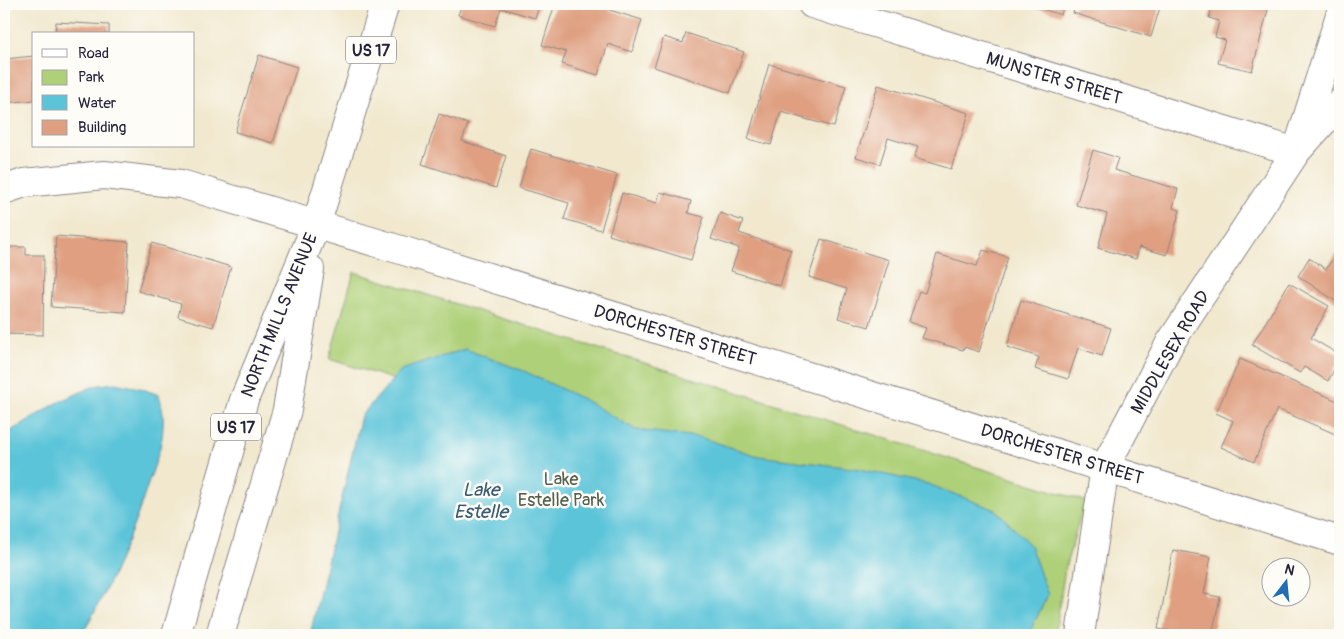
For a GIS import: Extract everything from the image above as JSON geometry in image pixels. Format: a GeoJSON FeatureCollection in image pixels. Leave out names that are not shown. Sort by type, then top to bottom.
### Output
{"type":"FeatureCollection","features":[{"type":"Feature","properties":{"kind":"street","name":"NORTH MILLS AVENUE"},"geometry":{"type":"LineString","coordinates":[[176,635],[244,400],[316,225],[385,4]]}},
{"type":"Feature","properties":{"kind":"street","name":"MUNSTER STREET"},"geometry":{"type":"LineString","coordinates":[[812,4],[1296,152]]}},
{"type":"Feature","properties":{"kind":"street"},"geometry":{"type":"LineString","coordinates":[[1296,152],[1340,15]]}},
{"type":"Feature","properties":{"kind":"street","name":"MIDDLESEX ROAD"},"geometry":{"type":"LineString","coordinates":[[1080,635],[1105,467],[1170,344],[1296,152],[1340,103]]}},
{"type":"Feature","properties":{"kind":"street","name":"DORCHESTER STREET"},"geometry":{"type":"LineString","coordinates":[[4,190],[24,183],[104,175],[181,184],[1105,467],[1340,541]]}},
{"type":"Feature","properties":{"kind":"street","name":"NORTH MILLS AVENUE"},"geometry":{"type":"LineString","coordinates":[[220,635],[287,410],[316,225]]}},
{"type":"Feature","properties":{"kind":"green space","name":"Lake Estelle"},"geometry":{"type":"Polygon","coordinates":[[[354,272],[1085,501],[1065,568],[1055,635],[369,635],[436,393],[329,359],[354,272]]]}},
{"type":"Feature","properties":{"kind":"water","name":"Lake Estelle"},"geometry":{"type":"Polygon","coordinates":[[[465,349],[524,371],[585,400],[636,430],[699,437],[758,456],[860,469],[928,484],[996,510],[1030,545],[1048,595],[1028,635],[310,635],[361,416],[401,370],[465,349]]]}},
{"type":"Feature","properties":{"kind":"water"},"geometry":{"type":"Polygon","coordinates":[[[114,383],[140,388],[159,395],[163,418],[163,432],[158,454],[120,560],[82,635],[4,635],[4,435],[57,403],[94,386],[114,383]]]}},
{"type":"Feature","properties":{"kind":"building"},"geometry":{"type":"Polygon","coordinates":[[[462,4],[540,4],[535,18],[501,8],[495,26],[458,15],[462,4]]]}},
{"type":"Feature","properties":{"kind":"building"},"geometry":{"type":"Polygon","coordinates":[[[555,4],[590,4],[642,20],[632,52],[608,44],[598,75],[562,64],[566,52],[542,45],[555,4]]]}},
{"type":"Feature","properties":{"kind":"building"},"geometry":{"type":"Polygon","coordinates":[[[1026,4],[1064,4],[1061,15],[1026,4]]]}},
{"type":"Feature","properties":{"kind":"building"},"geometry":{"type":"Polygon","coordinates":[[[1076,4],[1161,4],[1151,37],[1073,13],[1076,4]]]}},
{"type":"Feature","properties":{"kind":"building"},"geometry":{"type":"Polygon","coordinates":[[[1213,4],[1259,4],[1269,6],[1252,71],[1218,63],[1225,40],[1215,37],[1219,21],[1209,18],[1213,4]]]}},
{"type":"Feature","properties":{"kind":"building"},"geometry":{"type":"Polygon","coordinates":[[[56,22],[109,25],[109,32],[55,32],[56,22]]]}},
{"type":"Feature","properties":{"kind":"building"},"geometry":{"type":"Polygon","coordinates":[[[686,33],[744,52],[730,93],[654,67],[664,37],[683,43],[686,33]]]}},
{"type":"Feature","properties":{"kind":"building"},"geometry":{"type":"Polygon","coordinates":[[[259,55],[297,67],[273,143],[235,132],[259,55]]]}},
{"type":"Feature","properties":{"kind":"building"},"geometry":{"type":"Polygon","coordinates":[[[32,56],[32,100],[4,103],[4,59],[32,56]]]}},
{"type":"Feature","properties":{"kind":"building"},"geometry":{"type":"Polygon","coordinates":[[[769,64],[846,86],[834,127],[781,112],[771,145],[748,139],[769,64]]]}},
{"type":"Feature","properties":{"kind":"building"},"geometry":{"type":"Polygon","coordinates":[[[878,85],[969,113],[951,169],[914,158],[918,147],[888,138],[880,164],[856,157],[878,85]]]}},
{"type":"Feature","properties":{"kind":"building"},"geometry":{"type":"Polygon","coordinates":[[[439,114],[468,124],[462,141],[506,156],[496,188],[422,164],[439,114]]]}},
{"type":"Feature","properties":{"kind":"building"},"geometry":{"type":"Polygon","coordinates":[[[531,149],[617,175],[601,230],[564,219],[569,203],[519,188],[531,149]]]}},
{"type":"Feature","properties":{"kind":"building"},"geometry":{"type":"Polygon","coordinates":[[[1093,150],[1118,158],[1114,170],[1178,189],[1173,208],[1180,210],[1167,255],[1139,247],[1136,259],[1098,248],[1107,214],[1076,205],[1093,150]]]}},
{"type":"Feature","properties":{"kind":"building"},"geometry":{"type":"Polygon","coordinates":[[[660,192],[691,201],[688,213],[704,217],[691,260],[609,235],[622,193],[657,203],[660,192]]]}},
{"type":"Feature","properties":{"kind":"building"},"geometry":{"type":"Polygon","coordinates":[[[720,213],[743,221],[739,233],[791,250],[780,286],[731,271],[739,248],[711,239],[720,213]]]}},
{"type":"Feature","properties":{"kind":"building"},"geometry":{"type":"Polygon","coordinates":[[[56,236],[129,242],[125,312],[51,307],[56,236]]]}},
{"type":"Feature","properties":{"kind":"building"},"geometry":{"type":"Polygon","coordinates":[[[821,239],[889,260],[869,327],[838,318],[847,289],[809,277],[821,239]]]}},
{"type":"Feature","properties":{"kind":"building"},"geometry":{"type":"Polygon","coordinates":[[[152,243],[231,267],[213,327],[178,317],[181,304],[138,291],[152,243]]]}},
{"type":"Feature","properties":{"kind":"building"},"geometry":{"type":"Polygon","coordinates":[[[7,247],[26,247],[26,255],[44,255],[43,335],[4,334],[4,265],[7,265],[7,247]]]}},
{"type":"Feature","properties":{"kind":"building"},"geometry":{"type":"Polygon","coordinates":[[[1340,248],[1340,304],[1298,276],[1309,258],[1326,269],[1340,248]]]}},
{"type":"Feature","properties":{"kind":"building"},"geometry":{"type":"Polygon","coordinates":[[[983,250],[1008,257],[979,352],[964,347],[963,350],[922,338],[926,328],[909,322],[919,291],[925,293],[937,254],[977,266],[983,250]]]}},
{"type":"Feature","properties":{"kind":"building"},"geometry":{"type":"Polygon","coordinates":[[[1289,283],[1329,306],[1311,338],[1340,355],[1340,359],[1328,381],[1304,367],[1300,373],[1252,345],[1289,283]]]}},
{"type":"Feature","properties":{"kind":"building"},"geometry":{"type":"Polygon","coordinates":[[[1021,300],[1111,328],[1102,356],[1078,348],[1068,379],[1035,369],[1039,357],[1007,347],[1021,300]]]}},
{"type":"Feature","properties":{"kind":"building"},"geometry":{"type":"Polygon","coordinates":[[[1240,359],[1340,402],[1340,436],[1277,409],[1254,462],[1221,447],[1233,421],[1216,413],[1240,359]]]}},
{"type":"Feature","properties":{"kind":"building"},"geometry":{"type":"Polygon","coordinates":[[[1173,550],[1211,557],[1204,594],[1220,597],[1212,635],[1190,635],[1158,629],[1173,550]]]}},
{"type":"Feature","properties":{"kind":"park label","name":"Lake Estelle Park"},"geometry":{"type":"Point","coordinates":[561,489]}}]}
